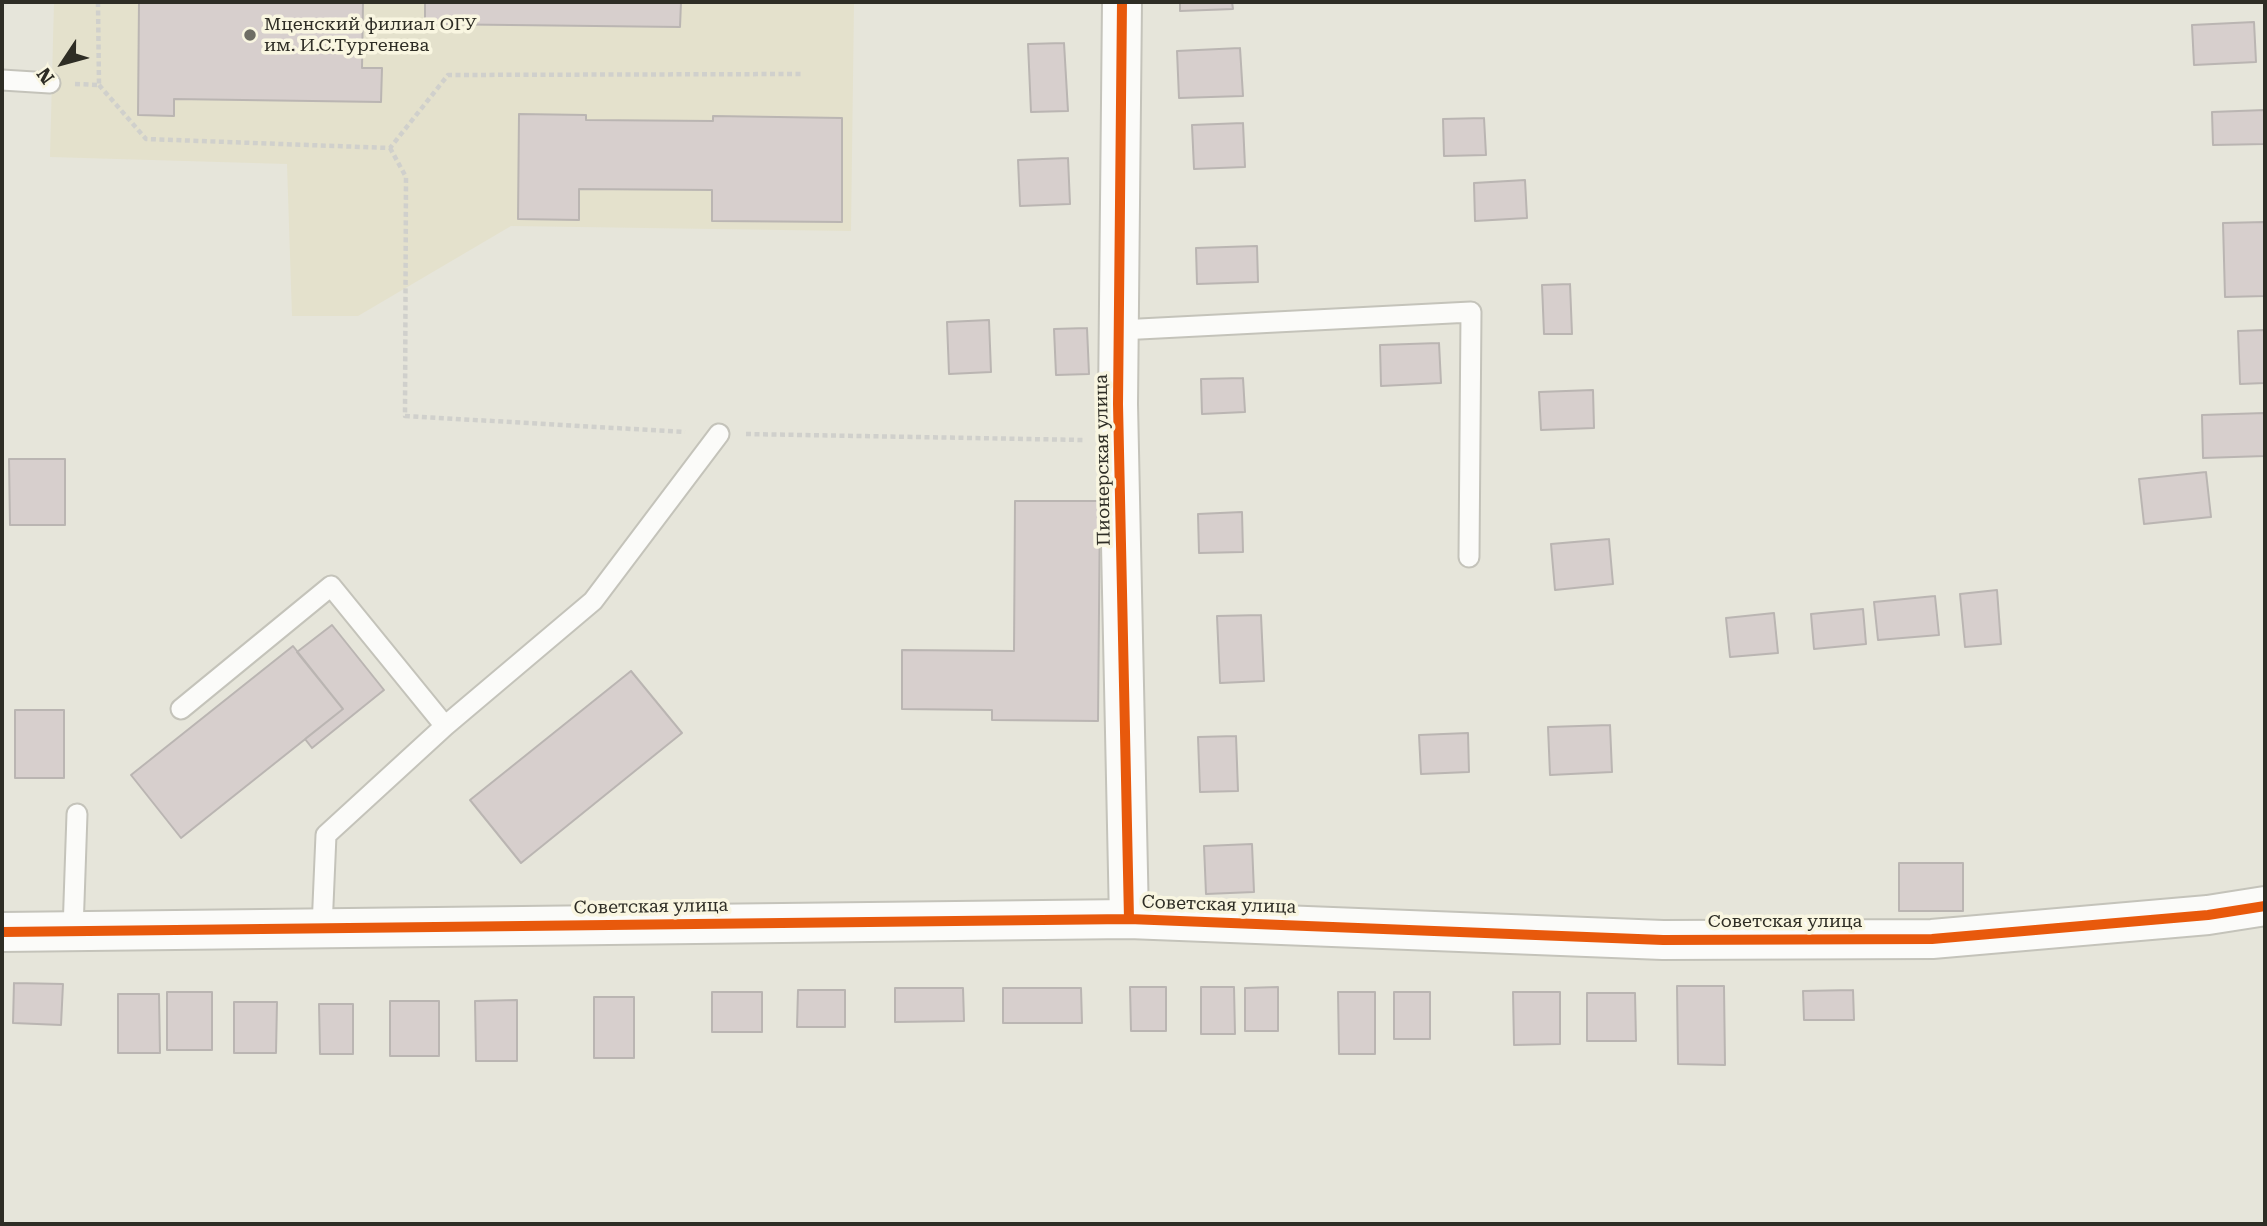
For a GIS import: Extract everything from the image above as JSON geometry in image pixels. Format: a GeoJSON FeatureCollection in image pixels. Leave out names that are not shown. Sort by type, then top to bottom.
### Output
{"type":"FeatureCollection","features":[{"type":"Feature","properties":{"kind":"street","name":"Пионерская улица"},"geometry":{"type":"LineString","coordinates":[[1122,2],[1119,440],[1129,919]]}},
{"type":"Feature","properties":{"kind":"street","name":"Советская улица"},"geometry":{"type":"LineString","coordinates":[[2,932],[1129,919],[1663,940],[1919,939],[2208,915],[2265,906]]}},
{"type":"Feature","properties":{"kind":"lane"},"geometry":{"type":"LineString","coordinates":[[2,80],[50,83]]}},
{"type":"Feature","properties":{"kind":"lane"},"geometry":{"type":"LineString","coordinates":[[1120,330],[1471,312],[1469,557]]}},
{"type":"Feature","properties":{"kind":"lane"},"geometry":{"type":"LineString","coordinates":[[322,928],[326,835],[445,726],[593,601],[719,434]]}},
{"type":"Feature","properties":{"kind":"lane"},"geometry":{"type":"LineString","coordinates":[[181,709],[331,586],[445,726]]}},
{"type":"Feature","properties":{"kind":"lane"},"geometry":{"type":"LineString","coordinates":[[73,931],[77,814]]}},
{"type":"Feature","properties":{"kind":"path"},"geometry":{"type":"LineString","coordinates":[[98,2],[99,85],[146,139],[390,148]]}},
{"type":"Feature","properties":{"kind":"path"},"geometry":{"type":"LineString","coordinates":[[390,148],[448,75],[801,74]]}},
{"type":"Feature","properties":{"kind":"path"},"geometry":{"type":"LineString","coordinates":[[50,83],[99,85]]}},
{"type":"Feature","properties":{"kind":"path"},"geometry":{"type":"LineString","coordinates":[[390,148],[406,177],[405,416],[719,434],[1119,440]]}},
{"type":"Feature","properties":{"kind":"shaded area"},"geometry":{"type":"Polygon","coordinates":[[[54,2],[854,2],[851,231],[511,226],[358,316],[292,316],[287,164],[50,157],[54,2]]]}},
{"type":"Feature","properties":{"kind":"building","name":"Мценский филиал ОГУ им. И.С.Тургенева"},"geometry":{"type":"Polygon","coordinates":[[[139,2],[363,2],[362,68],[382,68],[381,102],[174,99],[174,116],[138,115],[139,2]]]}},
{"type":"Feature","properties":{"kind":"building"},"geometry":{"type":"Polygon","coordinates":[[[425,2],[681,2],[680,27],[425,24],[425,2]]]}},
{"type":"Feature","properties":{"kind":"building"},"geometry":{"type":"Polygon","coordinates":[[[1180,2],[1232,2],[1233,9],[1180,11],[1180,2]]]}},
{"type":"Feature","properties":{"kind":"building"},"geometry":{"type":"Polygon","coordinates":[[[2254,22],[2256,62],[2194,65],[2192,25],[2254,22]]]}},
{"type":"Feature","properties":{"kind":"building"},"geometry":{"type":"Polygon","coordinates":[[[1064,43],[1068,111],[1031,112],[1028,44],[1064,43]]]}},
{"type":"Feature","properties":{"kind":"building"},"geometry":{"type":"Polygon","coordinates":[[[1240,48],[1243,96],[1179,98],[1177,51],[1240,48]]]}},
{"type":"Feature","properties":{"kind":"building"},"geometry":{"type":"Polygon","coordinates":[[[2265,110],[2265,144],[2213,145],[2212,112],[2265,110]]]}},
{"type":"Feature","properties":{"kind":"building"},"geometry":{"type":"Polygon","coordinates":[[[519,114],[586,115],[586,120],[713,121],[713,116],[842,118],[842,222],[712,221],[712,190],[579,189],[579,220],[518,219],[519,114]]]}},
{"type":"Feature","properties":{"kind":"building"},"geometry":{"type":"Polygon","coordinates":[[[1484,118],[1486,155],[1444,156],[1443,119],[1484,118]]]}},
{"type":"Feature","properties":{"kind":"building"},"geometry":{"type":"Polygon","coordinates":[[[1243,123],[1245,167],[1194,169],[1192,125],[1243,123]]]}},
{"type":"Feature","properties":{"kind":"building"},"geometry":{"type":"Polygon","coordinates":[[[1068,158],[1070,204],[1020,206],[1018,160],[1068,158]]]}},
{"type":"Feature","properties":{"kind":"building"},"geometry":{"type":"Polygon","coordinates":[[[1525,180],[1527,218],[1475,221],[1474,183],[1525,180]]]}},
{"type":"Feature","properties":{"kind":"building"},"geometry":{"type":"Polygon","coordinates":[[[2265,222],[2265,296],[2225,297],[2223,223],[2265,222]]]}},
{"type":"Feature","properties":{"kind":"building"},"geometry":{"type":"Polygon","coordinates":[[[1257,246],[1258,282],[1197,284],[1196,248],[1257,246]]]}},
{"type":"Feature","properties":{"kind":"building"},"geometry":{"type":"Polygon","coordinates":[[[1570,284],[1572,334],[1544,334],[1542,285],[1570,284]]]}},
{"type":"Feature","properties":{"kind":"building"},"geometry":{"type":"Polygon","coordinates":[[[989,320],[991,372],[949,374],[947,322],[989,320]]]}},
{"type":"Feature","properties":{"kind":"building"},"geometry":{"type":"Polygon","coordinates":[[[1087,328],[1089,374],[1056,375],[1054,329],[1087,328]]]}},
{"type":"Feature","properties":{"kind":"building"},"geometry":{"type":"Polygon","coordinates":[[[2265,330],[2265,383],[2240,384],[2238,331],[2265,330]]]}},
{"type":"Feature","properties":{"kind":"building"},"geometry":{"type":"Polygon","coordinates":[[[1439,343],[1441,383],[1381,386],[1380,345],[1439,343]]]}},
{"type":"Feature","properties":{"kind":"building"},"geometry":{"type":"Polygon","coordinates":[[[1243,378],[1245,412],[1202,414],[1201,379],[1243,378]]]}},
{"type":"Feature","properties":{"kind":"building"},"geometry":{"type":"Polygon","coordinates":[[[1593,390],[1594,428],[1541,430],[1539,392],[1593,390]]]}},
{"type":"Feature","properties":{"kind":"building"},"geometry":{"type":"Polygon","coordinates":[[[2265,413],[2265,456],[2203,458],[2202,415],[2265,413]]]}},
{"type":"Feature","properties":{"kind":"building"},"geometry":{"type":"Polygon","coordinates":[[[9,459],[65,459],[65,525],[10,525],[9,459]]]}},
{"type":"Feature","properties":{"kind":"building"},"geometry":{"type":"Polygon","coordinates":[[[2206,472],[2211,517],[2144,524],[2139,479],[2206,472]]]}},
{"type":"Feature","properties":{"kind":"building"},"geometry":{"type":"Polygon","coordinates":[[[1015,501],[1100,501],[1098,721],[992,720],[992,710],[902,709],[902,650],[1014,651],[1015,501]]]}},
{"type":"Feature","properties":{"kind":"building"},"geometry":{"type":"Polygon","coordinates":[[[1242,512],[1243,552],[1199,553],[1198,514],[1242,512]]]}},
{"type":"Feature","properties":{"kind":"building"},"geometry":{"type":"Polygon","coordinates":[[[1609,539],[1613,584],[1555,590],[1551,544],[1609,539]]]}},
{"type":"Feature","properties":{"kind":"building"},"geometry":{"type":"Polygon","coordinates":[[[1997,590],[2001,644],[1965,647],[1960,594],[1997,590]]]}},
{"type":"Feature","properties":{"kind":"building"},"geometry":{"type":"Polygon","coordinates":[[[1935,596],[1939,635],[1878,640],[1874,602],[1935,596]]]}},
{"type":"Feature","properties":{"kind":"building"},"geometry":{"type":"Polygon","coordinates":[[[1863,609],[1866,644],[1814,649],[1811,614],[1863,609]]]}},
{"type":"Feature","properties":{"kind":"building"},"geometry":{"type":"Polygon","coordinates":[[[1774,613],[1778,653],[1730,657],[1726,618],[1774,613]]]}},
{"type":"Feature","properties":{"kind":"building"},"geometry":{"type":"Polygon","coordinates":[[[1261,615],[1264,681],[1220,683],[1217,616],[1261,615]]]}},
{"type":"Feature","properties":{"kind":"building"},"geometry":{"type":"Polygon","coordinates":[[[332,625],[384,690],[312,748],[305,739],[343,709],[297,652],[332,625]]]}},
{"type":"Feature","properties":{"kind":"building"},"geometry":{"type":"Polygon","coordinates":[[[293,646],[343,709],[181,838],[131,775],[293,646]]]}},
{"type":"Feature","properties":{"kind":"building"},"geometry":{"type":"Polygon","coordinates":[[[631,671],[682,733],[521,863],[470,800],[631,671]]]}},
{"type":"Feature","properties":{"kind":"building"},"geometry":{"type":"Polygon","coordinates":[[[15,710],[64,710],[64,778],[15,778],[15,710]]]}},
{"type":"Feature","properties":{"kind":"building"},"geometry":{"type":"Polygon","coordinates":[[[1610,725],[1612,772],[1550,775],[1548,727],[1610,725]]]}},
{"type":"Feature","properties":{"kind":"building"},"geometry":{"type":"Polygon","coordinates":[[[1468,733],[1469,772],[1421,774],[1419,735],[1468,733]]]}},
{"type":"Feature","properties":{"kind":"building"},"geometry":{"type":"Polygon","coordinates":[[[1236,736],[1238,791],[1200,792],[1198,737],[1236,736]]]}},
{"type":"Feature","properties":{"kind":"building"},"geometry":{"type":"Polygon","coordinates":[[[1252,844],[1254,892],[1206,894],[1204,846],[1252,844]]]}},
{"type":"Feature","properties":{"kind":"building"},"geometry":{"type":"Polygon","coordinates":[[[1899,863],[1963,863],[1963,911],[1899,911],[1899,863]]]}},
{"type":"Feature","properties":{"kind":"building"},"geometry":{"type":"Polygon","coordinates":[[[14,983],[63,984],[61,1025],[13,1023],[14,983]]]}},
{"type":"Feature","properties":{"kind":"building"},"geometry":{"type":"Polygon","coordinates":[[[1677,986],[1724,986],[1725,1065],[1678,1064],[1677,986]]]}},
{"type":"Feature","properties":{"kind":"building"},"geometry":{"type":"Polygon","coordinates":[[[1130,987],[1166,987],[1166,1031],[1131,1031],[1130,987]]]}},
{"type":"Feature","properties":{"kind":"building"},"geometry":{"type":"Polygon","coordinates":[[[1201,987],[1234,987],[1235,1034],[1201,1034],[1201,987]]]}},
{"type":"Feature","properties":{"kind":"building"},"geometry":{"type":"Polygon","coordinates":[[[1278,987],[1278,1031],[1245,1031],[1245,988],[1278,987]]]}},
{"type":"Feature","properties":{"kind":"building"},"geometry":{"type":"Polygon","coordinates":[[[895,988],[963,988],[964,1021],[895,1022],[895,988]]]}},
{"type":"Feature","properties":{"kind":"building"},"geometry":{"type":"Polygon","coordinates":[[[1003,988],[1081,988],[1082,1023],[1003,1023],[1003,988]]]}},
{"type":"Feature","properties":{"kind":"building"},"geometry":{"type":"Polygon","coordinates":[[[798,990],[845,990],[845,1027],[797,1027],[798,990]]]}},
{"type":"Feature","properties":{"kind":"building"},"geometry":{"type":"Polygon","coordinates":[[[1853,990],[1854,1020],[1804,1020],[1803,991],[1853,990]]]}},
{"type":"Feature","properties":{"kind":"building"},"geometry":{"type":"Polygon","coordinates":[[[167,992],[212,992],[212,1050],[167,1050],[167,992]]]}},
{"type":"Feature","properties":{"kind":"building"},"geometry":{"type":"Polygon","coordinates":[[[712,992],[762,992],[762,1032],[712,1032],[712,992]]]}},
{"type":"Feature","properties":{"kind":"building"},"geometry":{"type":"Polygon","coordinates":[[[1338,992],[1375,992],[1375,1054],[1339,1054],[1338,992]]]}},
{"type":"Feature","properties":{"kind":"building"},"geometry":{"type":"Polygon","coordinates":[[[1394,992],[1430,992],[1430,1039],[1394,1039],[1394,992]]]}},
{"type":"Feature","properties":{"kind":"building"},"geometry":{"type":"Polygon","coordinates":[[[1513,992],[1560,992],[1560,1044],[1514,1045],[1513,992]]]}},
{"type":"Feature","properties":{"kind":"building"},"geometry":{"type":"Polygon","coordinates":[[[1587,993],[1635,993],[1636,1041],[1587,1041],[1587,993]]]}},
{"type":"Feature","properties":{"kind":"building"},"geometry":{"type":"Polygon","coordinates":[[[118,994],[159,994],[160,1053],[118,1053],[118,994]]]}},
{"type":"Feature","properties":{"kind":"building"},"geometry":{"type":"Polygon","coordinates":[[[594,997],[634,997],[634,1058],[594,1058],[594,997]]]}},
{"type":"Feature","properties":{"kind":"building"},"geometry":{"type":"Polygon","coordinates":[[[517,1000],[517,1061],[476,1061],[475,1001],[517,1000]]]}},
{"type":"Feature","properties":{"kind":"building"},"geometry":{"type":"Polygon","coordinates":[[[390,1001],[439,1001],[439,1056],[390,1056],[390,1001]]]}},
{"type":"Feature","properties":{"kind":"building"},"geometry":{"type":"Polygon","coordinates":[[[234,1002],[277,1002],[276,1053],[234,1053],[234,1002]]]}},
{"type":"Feature","properties":{"kind":"building"},"geometry":{"type":"Polygon","coordinates":[[[319,1004],[353,1004],[353,1054],[320,1054],[319,1004]]]}},
{"type":"Feature","properties":{"kind":"cycle path"},"geometry":{"type":"LineString","coordinates":[[1122,2],[1118,404],[1129,919]]}},
{"type":"Feature","properties":{"kind":"cycle path"},"geometry":{"type":"LineString","coordinates":[[2,932],[1129,919],[1663,940],[1932,939],[2208,915],[2265,906]]}},
{"type":"Feature","properties":{"kind":"place","name":"Мценский филиал ОГУ им. И.С.Тургенева"},"geometry":{"type":"Point","coordinates":[250,35]}}]}
